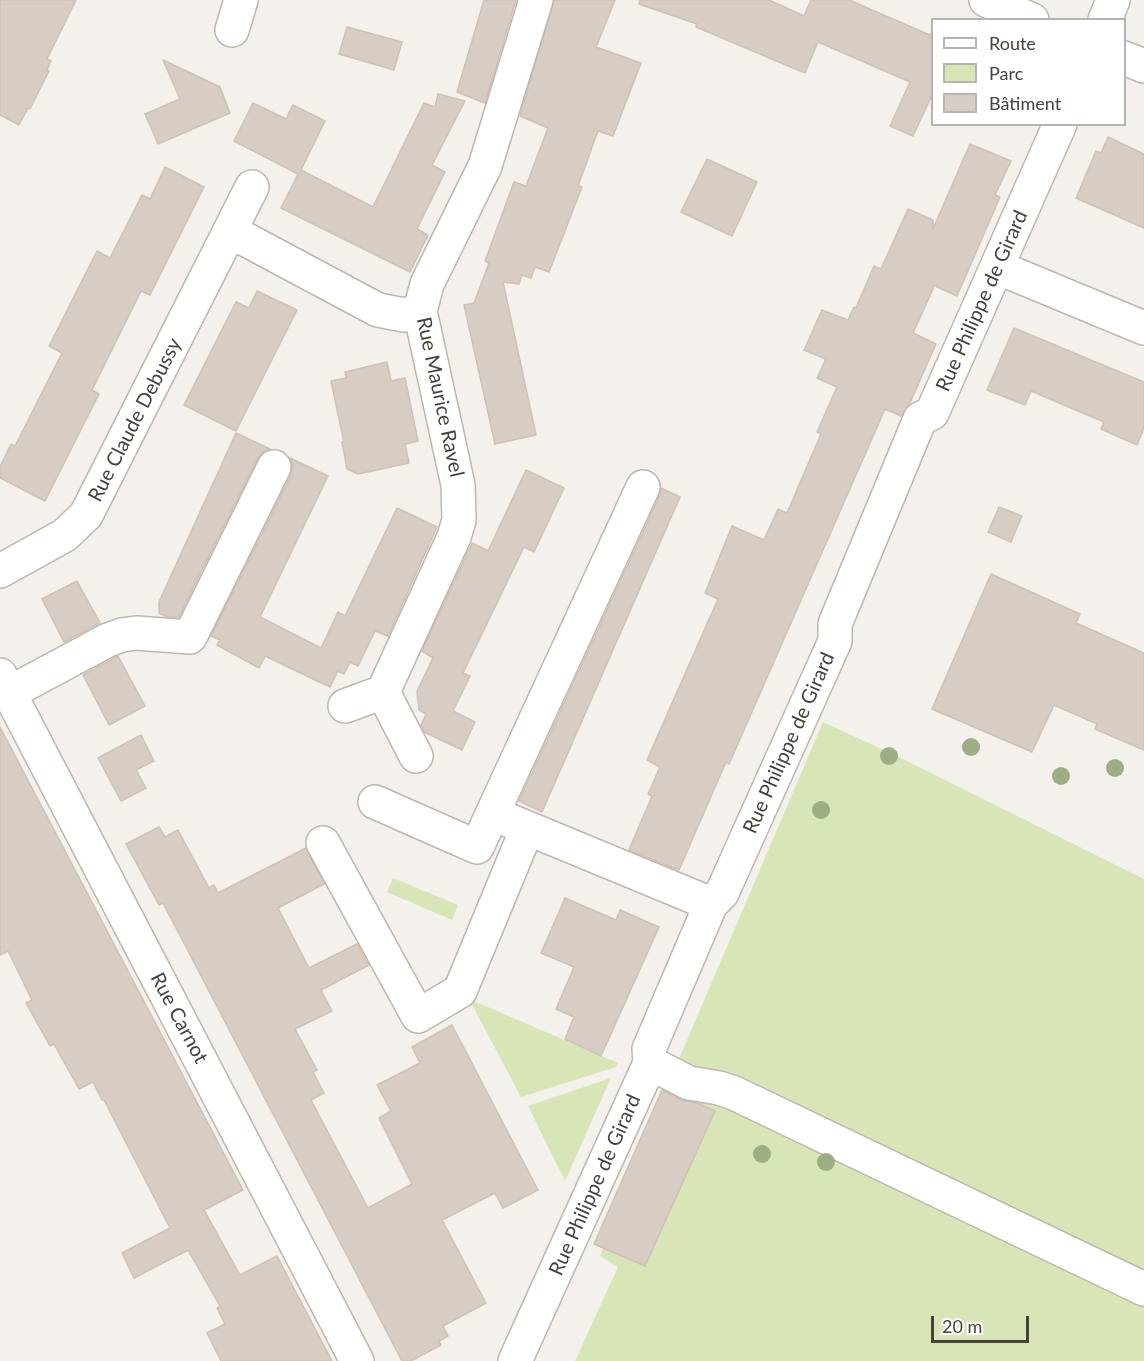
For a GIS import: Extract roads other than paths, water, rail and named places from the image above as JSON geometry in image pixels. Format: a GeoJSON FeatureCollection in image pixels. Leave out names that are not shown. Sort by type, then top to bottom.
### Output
{"type":"FeatureCollection","features":[{"type":"Feature","properties":{"kind":"street","name":"Rue Maurice Ravel"},"geometry":{"type":"LineString","coordinates":[[382,692],[454,537],[459,520],[458,485],[420,311],[427,284],[484,166],[536,0]]}},
{"type":"Feature","properties":{"kind":"street"},"geometry":{"type":"LineString","coordinates":[[986,0],[1027,18]]}},
{"type":"Feature","properties":{"kind":"street"},"geometry":{"type":"LineString","coordinates":[[1106,18],[1113,0]]}},
{"type":"Feature","properties":{"kind":"street"},"geometry":{"type":"LineString","coordinates":[[1126,58],[1144,66]]}},
{"type":"Feature","properties":{"kind":"street","name":"Rue Philippe de Girard"},"geometry":{"type":"LineString","coordinates":[[515,1361],[650,1063],[649,1049],[711,904],[722,893],[835,641],[835,624],[920,419],[932,413],[1059,126]]}},
{"type":"Feature","properties":{"kind":"street","name":"Rue Claude Debussy"},"geometry":{"type":"LineString","coordinates":[[0,571],[65,535],[86,515],[252,187]]}},
{"type":"Feature","properties":{"kind":"street"},"geometry":{"type":"LineString","coordinates":[[230,231],[378,310],[404,315],[420,311]]}},
{"type":"Feature","properties":{"kind":"street"},"geometry":{"type":"LineString","coordinates":[[998,267],[1144,328]]}},
{"type":"Feature","properties":{"kind":"street"},"geometry":{"type":"LineString","coordinates":[[5,684],[122,635],[136,633],[190,637],[274,467]]}},
{"type":"Feature","properties":{"kind":"street"},"geometry":{"type":"LineString","coordinates":[[375,802],[477,847],[642,488]]}},
{"type":"Feature","properties":{"kind":"street","name":"Rue Carnot"},"geometry":{"type":"LineString","coordinates":[[5,684],[357,1361]]}},
{"type":"Feature","properties":{"kind":"street"},"geometry":{"type":"LineString","coordinates":[[345,706],[382,692],[416,756]]}},
{"type":"Feature","properties":{"kind":"street"},"geometry":{"type":"LineString","coordinates":[[492,814],[711,904]]}},
{"type":"Feature","properties":{"kind":"street"},"geometry":{"type":"LineString","coordinates":[[322,843],[418,1016],[460,991],[527,829]]}},
{"type":"Feature","properties":{"kind":"street"},"geometry":{"type":"LineString","coordinates":[[650,1063],[689,1083],[734,1093],[1144,1288]]}}]}
